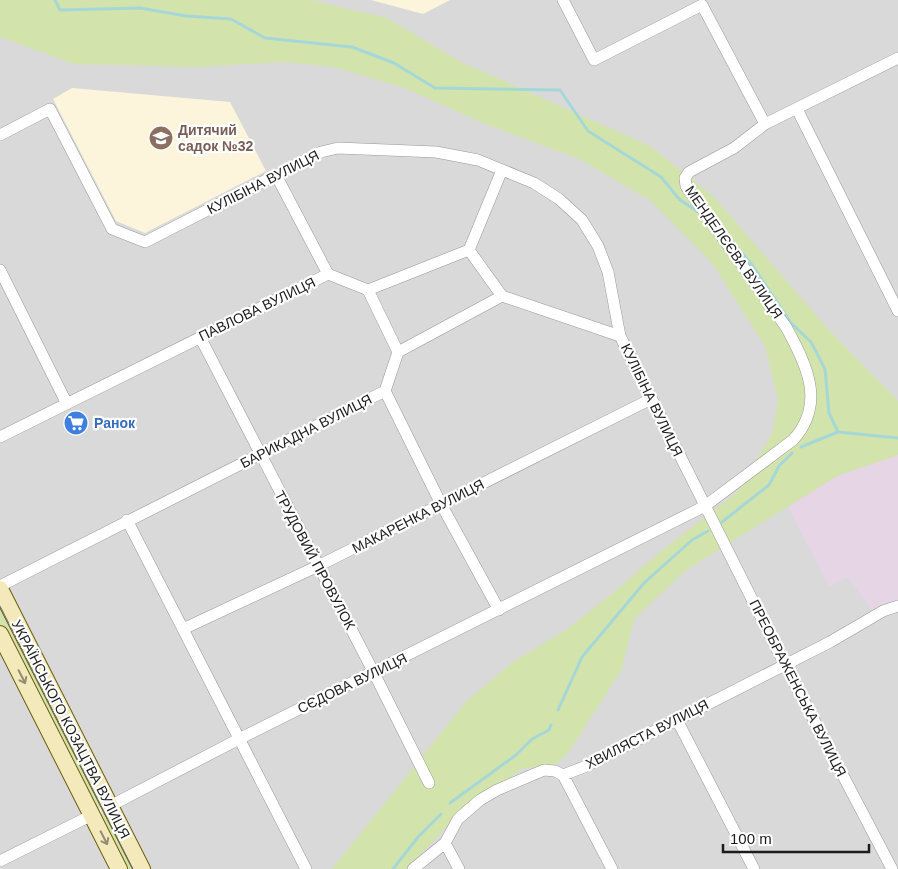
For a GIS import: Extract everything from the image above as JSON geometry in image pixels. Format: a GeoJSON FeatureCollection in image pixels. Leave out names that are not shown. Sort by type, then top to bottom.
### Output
{"type":"FeatureCollection","features":[{"type":"Feature","properties":{"kind":"street"},"geometry":{"type":"LineString","coordinates":[[563,0],[594,60],[702,5],[765,124]]}},
{"type":"Feature","properties":{"kind":"street","name":"МЕНДЕЛЄЄВА ВУЛИЦЯ"},"geometry":{"type":"LineString","coordinates":[[793,440],[804,428],[808,420],[812,396],[798,348],[786,326],[686,186],[685,178],[689,172],[734,148],[765,124],[898,58]]}},
{"type":"Feature","properties":{"kind":"street"},"geometry":{"type":"LineString","coordinates":[[797,108],[898,312]]}},
{"type":"Feature","properties":{"kind":"street","name":"КУЛІБІНА ВУЛИЦЯ"},"geometry":{"type":"LineString","coordinates":[[0,135],[50,109],[112,229],[145,242],[321,152],[338,148],[456,154],[534,183],[559,199],[582,220],[598,246],[608,272],[620,336],[705,506]]}},
{"type":"Feature","properties":{"kind":"street"},"geometry":{"type":"LineString","coordinates":[[502,170],[469,250],[368,290],[398,352],[502,296]]}},
{"type":"Feature","properties":{"kind":"street"},"geometry":{"type":"LineString","coordinates":[[276,175],[328,274]]}},
{"type":"Feature","properties":{"kind":"street"},"geometry":{"type":"LineString","coordinates":[[469,250],[502,296],[620,336]]}},
{"type":"Feature","properties":{"kind":"street"},"geometry":{"type":"LineString","coordinates":[[0,270],[67,404]]}},
{"type":"Feature","properties":{"kind":"street","name":"ПАВЛОВА ВУЛИЦЯ"},"geometry":{"type":"LineString","coordinates":[[0,437],[328,274],[368,290]]}},
{"type":"Feature","properties":{"kind":"street","name":"ТРУДОВИЙ ПРОВУЛОК"},"geometry":{"type":"LineString","coordinates":[[200,337],[429,783]]}},
{"type":"Feature","properties":{"kind":"street","name":"БАРИКАДНА ВУЛИЦЯ"},"geometry":{"type":"LineString","coordinates":[[0,587],[127,520],[385,391],[398,352]]}},
{"type":"Feature","properties":{"kind":"street"},"geometry":{"type":"LineString","coordinates":[[385,391],[498,610]]}},
{"type":"Feature","properties":{"kind":"street","name":"МАКАРЕНКА ВУЛИЦЯ"},"geometry":{"type":"LineString","coordinates":[[183,630],[318,566],[651,399]]}},
{"type":"Feature","properties":{"kind":"street","name":"СЄДОВА ВУЛИЦЯ"},"geometry":{"type":"LineString","coordinates":[[0,861],[705,506],[793,440]]}},
{"type":"Feature","properties":{"kind":"street","name":"ПРЕОБРАЖЕНСЬКА ВУЛИЦЯ"},"geometry":{"type":"LineString","coordinates":[[705,506],[784,663],[892,869]]}},
{"type":"Feature","properties":{"kind":"street"},"geometry":{"type":"LineString","coordinates":[[127,520],[306,869]]}},
{"type":"Feature","properties":{"kind":"street","name":"УКРАЇНСЬКОГО КОЗАЦТВА ВУЛИЦЯ"},"geometry":{"type":"LineString","coordinates":[[0,587],[142,869]]}},
{"type":"Feature","properties":{"kind":"street","name":"ХВИЛЯСТА ВУЛИЦЯ"},"geometry":{"type":"LineString","coordinates":[[413,869],[445,843],[458,819],[497,790],[544,770],[555,771],[563,775],[584,767],[676,718],[784,663],[830,642],[883,612],[898,606]]}},
{"type":"Feature","properties":{"kind":"street","name":"УКРАЇНСЬКОГО КОЗАЦТВА ВУЛИЦЯ"},"geometry":{"type":"LineString","coordinates":[[0,634],[120,869]]}},
{"type":"Feature","properties":{"kind":"street"},"geometry":{"type":"LineString","coordinates":[[676,718],[754,869]]}},
{"type":"Feature","properties":{"kind":"street"},"geometry":{"type":"LineString","coordinates":[[563,775],[612,869]]}},
{"type":"Feature","properties":{"kind":"street"},"geometry":{"type":"LineString","coordinates":[[445,843],[459,869]]}},
{"type":"Feature","properties":{"kind":"shaded area"},"geometry":{"type":"Polygon","coordinates":[[[0,0],[898,0],[898,869],[145,869],[0,583],[0,0]]]}},
{"type":"Feature","properties":{"kind":"shaded area"},"geometry":{"type":"Polygon","coordinates":[[[371,0],[450,0],[423,14],[371,0]]]}},
{"type":"Feature","properties":{"kind":"shaded area","name":"Дитячий садок №32"},"geometry":{"type":"Polygon","coordinates":[[[72,88],[230,102],[266,171],[145,233],[116,221],[53,99],[72,88]]]}},
{"type":"Feature","properties":{"kind":"shaded area"},"geometry":{"type":"Polygon","coordinates":[[[898,455],[898,603],[875,615],[848,577],[829,587],[788,507],[837,476],[898,455]]]}},
{"type":"Feature","properties":{"kind":"shaded area"},"geometry":{"type":"Polygon","coordinates":[[[0,641],[116,869],[0,869],[0,641]]]}},
{"type":"Feature","properties":{"kind":"green space"},"geometry":{"type":"Polygon","coordinates":[[[0,0],[310,0],[387,18],[461,62],[650,146],[714,197],[829,330],[898,401],[898,455],[837,476],[686,570],[634,619],[622,669],[569,752],[556,764],[522,769],[467,805],[407,869],[332,869],[466,702],[513,662],[567,629],[613,593],[660,552],[736,493],[772,434],[778,400],[765,346],[712,263],[650,200],[579,159],[483,123],[407,89],[334,67],[284,62],[196,67],[74,64],[0,37],[0,0]]]}},
{"type":"Feature","properties":{"kind":"green space"},"geometry":{"type":"Polygon","coordinates":[[[0,595],[106,804],[93,811],[0,628],[0,595]]]}},
{"type":"Feature","properties":{"kind":"green space"},"geometry":{"type":"Polygon","coordinates":[[[109,810],[139,869],[123,869],[96,816],[109,810]]]}},
{"type":"Feature","properties":{"kind":"waterway"},"geometry":{"type":"LineString","coordinates":[[55,0],[60,10],[140,8],[186,16],[231,19],[265,38],[352,47],[394,63],[435,88],[560,90],[588,131],[661,177],[679,199],[698,212]]}},
{"type":"Feature","properties":{"kind":"waterway"},"geometry":{"type":"LineString","coordinates":[[731,240],[752,265],[791,323],[811,342],[825,369],[829,413],[838,432]]}},
{"type":"Feature","properties":{"kind":"waterway"},"geometry":{"type":"LineString","coordinates":[[801,447],[838,432],[898,438]]}},
{"type":"Feature","properties":{"kind":"waterway"},"geometry":{"type":"LineString","coordinates":[[722,522],[769,485],[779,466],[792,453]]}},
{"type":"Feature","properties":{"kind":"waterway"},"geometry":{"type":"LineString","coordinates":[[558,710],[582,657],[644,583],[692,540],[708,531]]}},
{"type":"Feature","properties":{"kind":"waterway"},"geometry":{"type":"LineString","coordinates":[[450,803],[516,755],[532,739],[549,730],[551,725]]}},
{"type":"Feature","properties":{"kind":"waterway"},"geometry":{"type":"LineString","coordinates":[[393,869],[418,837],[441,814]]}},
{"type":"Feature","properties":{"kind":"tram line"},"geometry":{"type":"LineString","coordinates":[[0,606],[133,869]]}},
{"type":"Feature","properties":{"kind":"place","name":"Дитячий садок №32"},"geometry":{"type":"Point","coordinates":[161,138]}},
{"type":"Feature","properties":{"kind":"place","name":"Ранок"},"geometry":{"type":"Point","coordinates":[76,423]}}]}
